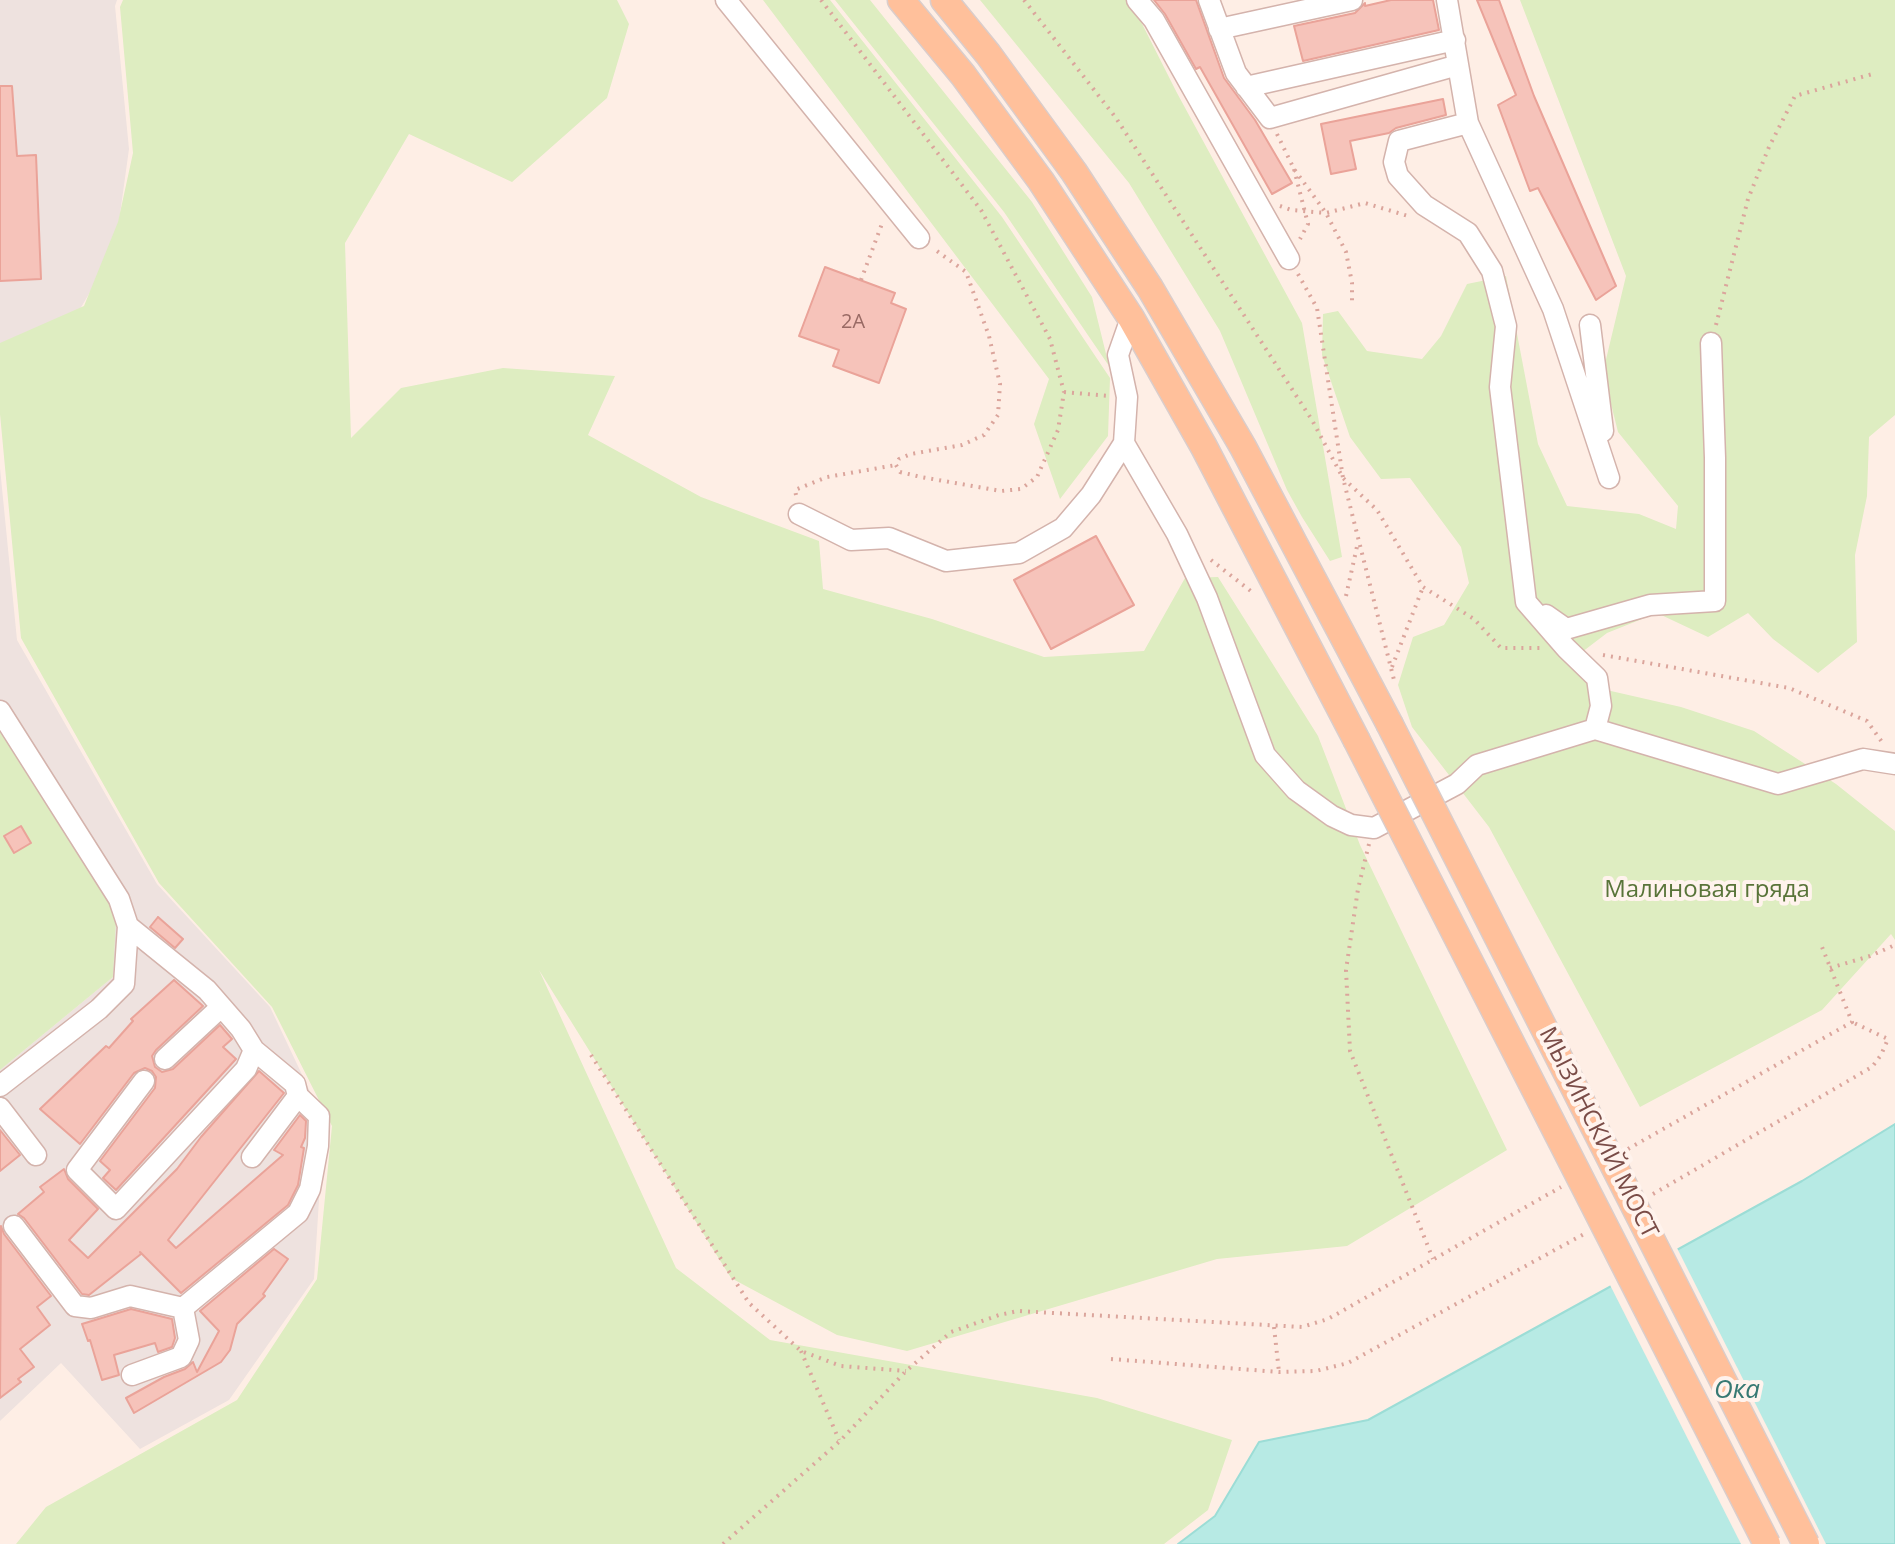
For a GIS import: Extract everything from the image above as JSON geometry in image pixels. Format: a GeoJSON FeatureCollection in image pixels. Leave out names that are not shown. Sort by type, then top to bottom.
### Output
{"type":"FeatureCollection","features":[{"type":"Feature","properties":{"kind":"main road","name":"МЫЗИНСКИЙ МОСТ"},"geometry":{"type":"LineString","coordinates":[[901,0],[963,75],[1041,181],[1131,318],[1204,447],[1767,1544]]}},
{"type":"Feature","properties":{"kind":"main road","name":"МЫЗИНСКИЙ МОСТ"},"geometry":{"type":"LineString","coordinates":[[944,0],[988,54],[1074,172],[1150,288],[1243,447],[1389,723],[1806,1544]]}},
{"type":"Feature","properties":{"kind":"street"},"geometry":{"type":"LineString","coordinates":[[726,0],[919,238]]}},
{"type":"Feature","properties":{"kind":"street"},"geometry":{"type":"LineString","coordinates":[[1137,0],[1154,20]]}},
{"type":"Feature","properties":{"kind":"street"},"geometry":{"type":"LineString","coordinates":[[1146,0],[1154,20],[1289,259]]}},
{"type":"Feature","properties":{"kind":"street"},"geometry":{"type":"LineString","coordinates":[[1209,0],[1236,73],[1270,118],[1458,65]]}},
{"type":"Feature","properties":{"kind":"street"},"geometry":{"type":"LineString","coordinates":[[1219,29],[1352,0]]}},
{"type":"Feature","properties":{"kind":"street"},"geometry":{"type":"LineString","coordinates":[[1447,0],[1468,123],[1553,309],[1609,478],[1590,325]]}},
{"type":"Feature","properties":{"kind":"street"},"geometry":{"type":"LineString","coordinates":[[1246,87],[1455,40]]}},
{"type":"Feature","properties":{"kind":"street"},"geometry":{"type":"LineString","coordinates":[[1468,123],[1399,141],[1394,162],[1398,176],[1424,205],[1468,233],[1492,271],[1506,326],[1500,387],[1526,602],[1597,678],[1601,706],[1595,729]]}},
{"type":"Feature","properties":{"kind":"street"},"geometry":{"type":"LineString","coordinates":[[799,514],[851,540],[889,538],[946,561],[1019,553],[1063,528],[1091,495],[1124,443],[1127,397],[1118,355],[1131,318]]}},
{"type":"Feature","properties":{"kind":"street"},"geometry":{"type":"LineString","coordinates":[[1526,602],[1566,629],[1650,605],[1715,601],[1711,343]]}},
{"type":"Feature","properties":{"kind":"street"},"geometry":{"type":"LineString","coordinates":[[1124,443],[1177,534],[1207,598],[1265,755],[1296,790],[1332,816],[1351,825],[1374,828],[1457,784],[1477,765],[1595,729],[1778,784],[1863,759],[1892,757]]}},
{"type":"Feature","properties":{"kind":"street"},"geometry":{"type":"LineString","coordinates":[[0,711],[119,899],[128,926],[124,984],[99,1009],[0,1086]]}},
{"type":"Feature","properties":{"kind":"street"},"geometry":{"type":"LineString","coordinates":[[128,926],[207,990],[241,1029],[254,1050],[295,1084],[298,1096],[319,1116],[318,1146],[310,1189],[298,1213],[183,1308]]}},
{"type":"Feature","properties":{"kind":"street"},"geometry":{"type":"LineString","coordinates":[[165,1059],[221,1007]]}},
{"type":"Feature","properties":{"kind":"street"},"geometry":{"type":"LineString","coordinates":[[144,1081],[77,1170],[118,1217],[246,1069],[254,1050]]}},
{"type":"Feature","properties":{"kind":"street"},"geometry":{"type":"LineString","coordinates":[[252,1157],[298,1096]]}},
{"type":"Feature","properties":{"kind":"street"},"geometry":{"type":"LineString","coordinates":[[0,1108],[36,1155]]}},
{"type":"Feature","properties":{"kind":"street"},"geometry":{"type":"LineString","coordinates":[[14,1226],[75,1306],[91,1308],[130,1296],[183,1308]]}},
{"type":"Feature","properties":{"kind":"street"},"geometry":{"type":"LineString","coordinates":[[132,1375],[181,1357],[189,1340],[183,1308]]}},
{"type":"Feature","properties":{"kind":"path"},"geometry":{"type":"LineString","coordinates":[[821,0],[981,210],[1050,339],[1064,392],[1058,430],[1037,477],[1021,489],[1001,491],[921,477],[900,472],[896,465]]}},
{"type":"Feature","properties":{"kind":"path"},"geometry":{"type":"LineString","coordinates":[[1024,0],[1116,118],[1312,420],[1343,478],[1377,510],[1423,587],[1474,619],[1501,648],[1566,648],[1789,688],[1867,721],[1892,757]]}},
{"type":"Feature","properties":{"kind":"path"},"geometry":{"type":"LineString","coordinates":[[1711,343],[1748,199],[1769,147],[1795,96],[1876,73]]}},
{"type":"Feature","properties":{"kind":"path"},"geometry":{"type":"LineString","coordinates":[[1270,118],[1294,169],[1326,213],[1346,252],[1352,283],[1352,304]]}},
{"type":"Feature","properties":{"kind":"path"},"geometry":{"type":"LineString","coordinates":[[1294,169],[1308,224],[1289,259],[1317,308],[1343,478],[1391,670],[1423,587]]}},
{"type":"Feature","properties":{"kind":"path"},"geometry":{"type":"LineString","coordinates":[[1250,191],[1268,202],[1326,213]]}},
{"type":"Feature","properties":{"kind":"path"},"geometry":{"type":"LineString","coordinates":[[861,280],[878,235]]}},
{"type":"Feature","properties":{"kind":"path"},"geometry":{"type":"LineString","coordinates":[[896,465],[899,459],[911,454],[962,445],[984,435],[998,415],[1000,384],[989,336],[966,272],[919,238]]}},
{"type":"Feature","properties":{"kind":"path"},"geometry":{"type":"LineString","coordinates":[[1064,392],[1127,397]]}},
{"type":"Feature","properties":{"kind":"path"},"geometry":{"type":"LineString","coordinates":[[799,514],[795,490],[827,477],[896,465]]}},
{"type":"Feature","properties":{"kind":"path"},"geometry":{"type":"LineString","coordinates":[[1177,534],[1252,592],[1277,586]]}},
{"type":"Feature","properties":{"kind":"path"},"geometry":{"type":"LineString","coordinates":[[1346,596],[1359,540]]}},
{"type":"Feature","properties":{"kind":"path"},"geometry":{"type":"LineString","coordinates":[[1374,828],[1358,889],[1346,970],[1350,1051],[1433,1259]]}},
{"type":"Feature","properties":{"kind":"path"},"geometry":{"type":"LineString","coordinates":[[1830,968],[1895,945]]}},
{"type":"Feature","properties":{"kind":"path"},"geometry":{"type":"LineString","coordinates":[[1822,947],[1852,1022],[1888,1039]]}},
{"type":"Feature","properties":{"kind":"path"},"geometry":{"type":"LineString","coordinates":[[1622,1152],[1852,1022]]}},
{"type":"Feature","properties":{"kind":"path"},"geometry":{"type":"LineString","coordinates":[[591,1055],[749,1303],[801,1351],[841,1366],[906,1371]]}},
{"type":"Feature","properties":{"kind":"path"},"geometry":{"type":"LineString","coordinates":[[723,1544],[840,1441],[906,1371],[951,1332],[1018,1311],[1302,1327],[1328,1319],[1568,1183]]}},
{"type":"Feature","properties":{"kind":"path"},"geometry":{"type":"LineString","coordinates":[[1111,1359],[1279,1372],[1274,1326]]}},
{"type":"Feature","properties":{"kind":"path"},"geometry":{"type":"LineString","coordinates":[[801,1351],[840,1441]]}},
{"type":"Feature","properties":{"kind":"shaded area"},"geometry":{"type":"Polygon","coordinates":[[[0,0],[117,0],[115,6],[129,149],[115,250],[80,309],[0,348],[0,0]]]}},
{"type":"Feature","properties":{"kind":"shaded area"},"geometry":{"type":"Polygon","coordinates":[[[0,468],[17,640],[157,884],[270,1007],[324,1121],[314,1279],[229,1400],[140,1449],[61,1363],[0,1421],[0,1070],[113,977],[0,723],[0,468]]]}},
{"type":"Feature","properties":{"kind":"green space"},"geometry":{"type":"Polygon","coordinates":[[[123,0],[617,0],[629,24],[607,98],[512,182],[409,134],[345,243],[351,438],[401,388],[503,368],[615,376],[588,435],[701,497],[819,541],[823,589],[932,619],[1044,657],[1144,651],[1185,578],[1218,577],[1318,736],[1360,845],[1507,1150],[1347,1246],[1217,1259],[907,1351],[837,1335],[731,1278],[539,970],[676,1268],[770,1340],[1097,1398],[1232,1440],[1208,1510],[1164,1544],[16,1544],[46,1507],[237,1400],[317,1279],[332,1126],[272,1007],[159,883],[21,638],[0,414],[0,343],[84,306],[118,222],[133,153],[120,7],[123,0]]]}},
{"type":"Feature","properties":{"kind":"green space"},"geometry":{"type":"Polygon","coordinates":[[[763,0],[830,0],[1002,217],[1110,378],[1108,436],[1060,499],[1034,424],[1049,379],[763,0]]]}},
{"type":"Feature","properties":{"kind":"green space"},"geometry":{"type":"Polygon","coordinates":[[[835,0],[870,0],[1032,202],[1092,297],[1109,366],[1004,212],[835,0]]]}},
{"type":"Feature","properties":{"kind":"green space"},"geometry":{"type":"Polygon","coordinates":[[[980,0],[1130,0],[1302,323],[1342,557],[1330,561],[1302,517],[1287,490],[1220,331],[1129,183],[980,0]]]}},
{"type":"Feature","properties":{"kind":"green space","name":"Малиновая гряда"},"geometry":{"type":"Polygon","coordinates":[[[1520,0],[1895,0],[1895,415],[1869,437],[1867,496],[1855,555],[1857,642],[1818,673],[1773,639],[1748,613],[1708,637],[1657,613],[1607,633],[1569,662],[1589,686],[1681,707],[1754,731],[1836,784],[1895,831],[1895,940],[1891,934],[1822,1010],[1640,1107],[1489,827],[1412,727],[1398,685],[1413,637],[1444,625],[1469,583],[1461,547],[1410,478],[1381,479],[1350,437],[1322,355],[1323,314],[1338,311],[1367,351],[1422,359],[1441,336],[1467,284],[1506,276],[1538,444],[1567,506],[1639,514],[1676,529],[1678,506],[1618,432],[1603,372],[1626,276],[1520,0]]]}},
{"type":"Feature","properties":{"kind":"green space"},"geometry":{"type":"Polygon","coordinates":[[[0,723],[117,900],[113,977],[0,1070],[0,723]]]}},
{"type":"Feature","properties":{"kind":"water","name":"Ока"},"geometry":{"type":"Polygon","coordinates":[[[1895,1124],[1895,1544],[1178,1544],[1215,1516],[1259,1442],[1368,1420],[1802,1181],[1895,1124]]]}},
{"type":"Feature","properties":{"kind":"pier"},"geometry":{"type":"Polygon","coordinates":[[[1676,1246],[1826,1544],[1741,1544],[1609,1283],[1676,1246]]]}},
{"type":"Feature","properties":{"kind":"building"},"geometry":{"type":"Polygon","coordinates":[[[1154,0],[1196,0],[1224,78],[1255,120],[1292,183],[1272,194],[1200,67],[1196,69],[1154,0]]]}},
{"type":"Feature","properties":{"kind":"building"},"geometry":{"type":"Polygon","coordinates":[[[1391,0],[1433,0],[1439,30],[1303,61],[1294,26],[1355,13],[1365,3],[1365,6],[1391,0]]]}},
{"type":"Feature","properties":{"kind":"building"},"geometry":{"type":"Polygon","coordinates":[[[1477,0],[1499,0],[1534,96],[1616,286],[1596,300],[1538,188],[1530,191],[1498,105],[1516,95],[1477,0]]]}},
{"type":"Feature","properties":{"kind":"building"},"geometry":{"type":"Polygon","coordinates":[[[0,86],[12,86],[17,156],[36,155],[41,279],[0,281],[0,86]]]}},
{"type":"Feature","properties":{"kind":"building"},"geometry":{"type":"Polygon","coordinates":[[[1443,99],[1446,115],[1396,128],[1389,133],[1350,141],[1356,169],[1331,174],[1321,124],[1443,99]]]}},
{"type":"Feature","properties":{"kind":"building"},"geometry":{"type":"Polygon","coordinates":[[[825,267],[895,293],[891,303],[906,309],[879,383],[833,366],[839,350],[799,336],[825,267]]]}},
{"type":"Feature","properties":{"kind":"building"},"geometry":{"type":"Polygon","coordinates":[[[1096,536],[1134,605],[1051,649],[1014,580],[1096,536]]]}},
{"type":"Feature","properties":{"kind":"building"},"geometry":{"type":"Polygon","coordinates":[[[21,826],[31,843],[14,853],[4,836],[21,826]]]}},
{"type":"Feature","properties":{"kind":"building"},"geometry":{"type":"Polygon","coordinates":[[[158,917],[183,939],[175,948],[150,927],[158,917]]]}},
{"type":"Feature","properties":{"kind":"building"},"geometry":{"type":"Polygon","coordinates":[[[174,980],[203,1006],[156,1050],[152,1056],[155,1067],[162,1072],[173,1069],[220,1025],[232,1039],[223,1047],[236,1059],[116,1190],[103,1178],[110,1170],[100,1161],[155,1088],[156,1077],[152,1071],[145,1068],[134,1073],[80,1144],[40,1109],[106,1046],[109,1048],[133,1021],[131,1019],[174,980]]]}},
{"type":"Feature","properties":{"kind":"building"},"geometry":{"type":"Polygon","coordinates":[[[259,1071],[284,1093],[168,1240],[176,1248],[283,1155],[274,1150],[300,1115],[306,1121],[301,1147],[304,1148],[298,1185],[288,1205],[181,1293],[140,1252],[89,1295],[82,1294],[18,1214],[44,1192],[40,1187],[64,1169],[68,1179],[98,1209],[69,1240],[88,1258],[177,1169],[259,1071]]]}},
{"type":"Feature","properties":{"kind":"building"},"geometry":{"type":"Polygon","coordinates":[[[0,1130],[20,1155],[0,1171],[0,1130]]]}},
{"type":"Feature","properties":{"kind":"building"},"geometry":{"type":"Polygon","coordinates":[[[1,1226],[51,1296],[37,1307],[50,1325],[20,1349],[34,1367],[0,1398],[1,1226]]]}},
{"type":"Feature","properties":{"kind":"building"},"geometry":{"type":"Polygon","coordinates":[[[274,1249],[288,1259],[263,1294],[265,1296],[237,1324],[230,1350],[221,1362],[134,1413],[126,1398],[193,1362],[197,1372],[219,1331],[200,1311],[274,1249]]]}},
{"type":"Feature","properties":{"kind":"building"},"geometry":{"type":"Polygon","coordinates":[[[131,1309],[172,1319],[175,1338],[172,1347],[158,1352],[155,1343],[114,1355],[119,1375],[102,1380],[82,1324],[131,1309]]]}}]}
